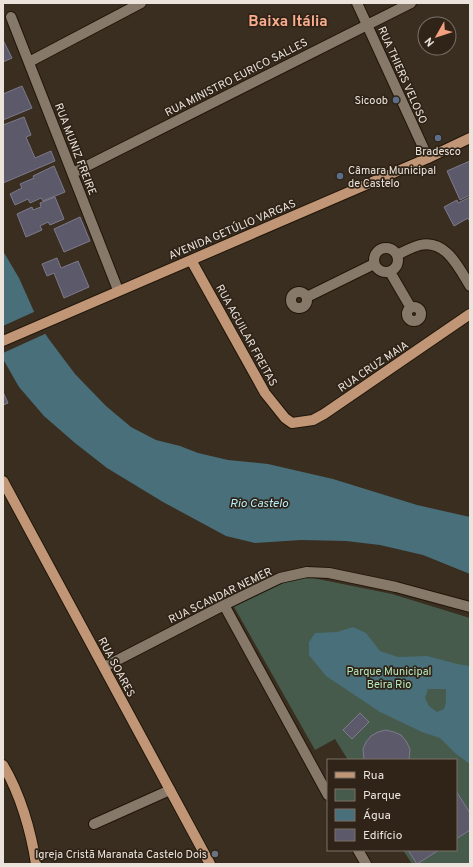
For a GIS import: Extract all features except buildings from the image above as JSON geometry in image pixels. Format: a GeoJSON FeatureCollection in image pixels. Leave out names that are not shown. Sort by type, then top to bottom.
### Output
{"type":"FeatureCollection","features":[{"type":"Feature","properties":{"kind":"main road","name":"AVENIDA GETÚLIO VARGAS"},"geometry":{"type":"LineString","coordinates":[[3,341],[118,290],[428,158],[470,138]]}},
{"type":"Feature","properties":{"kind":"main road","name":"RUA AGUILAR FREITAS"},"geometry":{"type":"LineString","coordinates":[[191,260],[265,393],[286,418]]}},
{"type":"Feature","properties":{"kind":"main road","name":"RUA CRUZ MAIA"},"geometry":{"type":"LineString","coordinates":[[286,418],[292,423],[299,423],[312,420],[324,414],[470,314]]}},
{"type":"Feature","properties":{"kind":"main road","name":"RUA SOARES"},"geometry":{"type":"LineString","coordinates":[[3,482],[210,864]]}},
{"type":"Feature","properties":{"kind":"main road"},"geometry":{"type":"LineString","coordinates":[[3,765],[12,780],[25,815],[36,864]]}},
{"type":"Feature","properties":{"kind":"street"},"geometry":{"type":"LineString","coordinates":[[29,62],[141,3]]}},
{"type":"Feature","properties":{"kind":"street","name":"RUA THIERS VELOSO"},"geometry":{"type":"LineString","coordinates":[[357,3],[428,158]]}},
{"type":"Feature","properties":{"kind":"street","name":"RUA MINISTRO EURICO SALLES"},"geometry":{"type":"LineString","coordinates":[[73,173],[411,3]]}},
{"type":"Feature","properties":{"kind":"street","name":"RUA MUNIZ FREIRE"},"geometry":{"type":"LineString","coordinates":[[11,17],[118,290]]}},
{"type":"Feature","properties":{"kind":"street"},"geometry":{"type":"LineString","coordinates":[[397,255],[422,244],[436,245],[444,249],[458,266],[470,286]]}},
{"type":"Feature","properties":{"kind":"street"},"geometry":{"type":"LineString","coordinates":[[383,248],[392,249],[397,255],[397,267],[390,272],[382,272],[374,264],[376,253],[383,248]]}},
{"type":"Feature","properties":{"kind":"street"},"geometry":{"type":"LineString","coordinates":[[307,297],[374,264]]}},
{"type":"Feature","properties":{"kind":"street"},"geometry":{"type":"LineString","coordinates":[[390,272],[411,308]]}},
{"type":"Feature","properties":{"kind":"street","name":"RUA SCANDAR NEMER"},"geometry":{"type":"LineString","coordinates":[[104,666],[280,578],[307,572],[329,573],[396,587],[470,607]]}},
{"type":"Feature","properties":{"kind":"street"},"geometry":{"type":"LineString","coordinates":[[224,605],[327,793]]}},
{"type":"Feature","properties":{"kind":"street"},"geometry":{"type":"LineString","coordinates":[[94,824],[170,790]]}},
{"type":"Feature","properties":{"kind":"street"},"geometry":{"type":"LineString","coordinates":[[359,851],[366,864]]}},
{"type":"Feature","properties":{"kind":"green space","name":"Parque Municipal Beira Rio"},"geometry":{"type":"Polygon","coordinates":[[[293,574],[392,594],[470,618],[470,864],[412,864],[404,851],[457,851],[457,759],[347,759],[335,739],[315,750],[233,605],[293,574]]]}},
{"type":"Feature","properties":{"kind":"water","name":"Rio Castelo"},"geometry":{"type":"Polygon","coordinates":[[[3,251],[19,278],[40,325],[48,338],[75,374],[106,406],[131,427],[156,440],[180,446],[198,453],[228,460],[268,464],[333,479],[417,505],[470,517],[470,574],[423,555],[380,545],[346,541],[301,540],[255,543],[226,536],[163,502],[107,468],[44,416],[19,387],[3,359],[3,251]]]}},
{"type":"Feature","properties":{"kind":"water"},"geometry":{"type":"Polygon","coordinates":[[[353,627],[366,633],[380,651],[398,657],[427,656],[470,666],[470,764],[456,754],[440,738],[422,732],[380,712],[326,676],[309,655],[309,642],[315,633],[337,632],[353,627]],[[428,689],[425,698],[429,706],[437,712],[444,709],[446,702],[446,689],[428,689]]]}},
{"type":"Feature","properties":{"kind":"pier"},"geometry":{"type":"Polygon","coordinates":[[[36,311],[47,333],[3,353],[3,326],[36,311]]]}},
{"type":"Feature","properties":{"kind":"place","name":"Sicoob"},"geometry":{"type":"Point","coordinates":[396,100]}},
{"type":"Feature","properties":{"kind":"place","name":"Bradesco"},"geometry":{"type":"Point","coordinates":[438,138]}},
{"type":"Feature","properties":{"kind":"place","name":"Câmara Municipal de Castelo"},"geometry":{"type":"Point","coordinates":[340,176]}},
{"type":"Feature","properties":{"kind":"place","name":"Igreja Cristã Maranata Castelo Dois"},"geometry":{"type":"Point","coordinates":[215,854]}},
{"type":"Feature","properties":{"kind":"district","name":"Baixa Itália"},"geometry":{"type":"Point","coordinates":[288,21]}}]}
